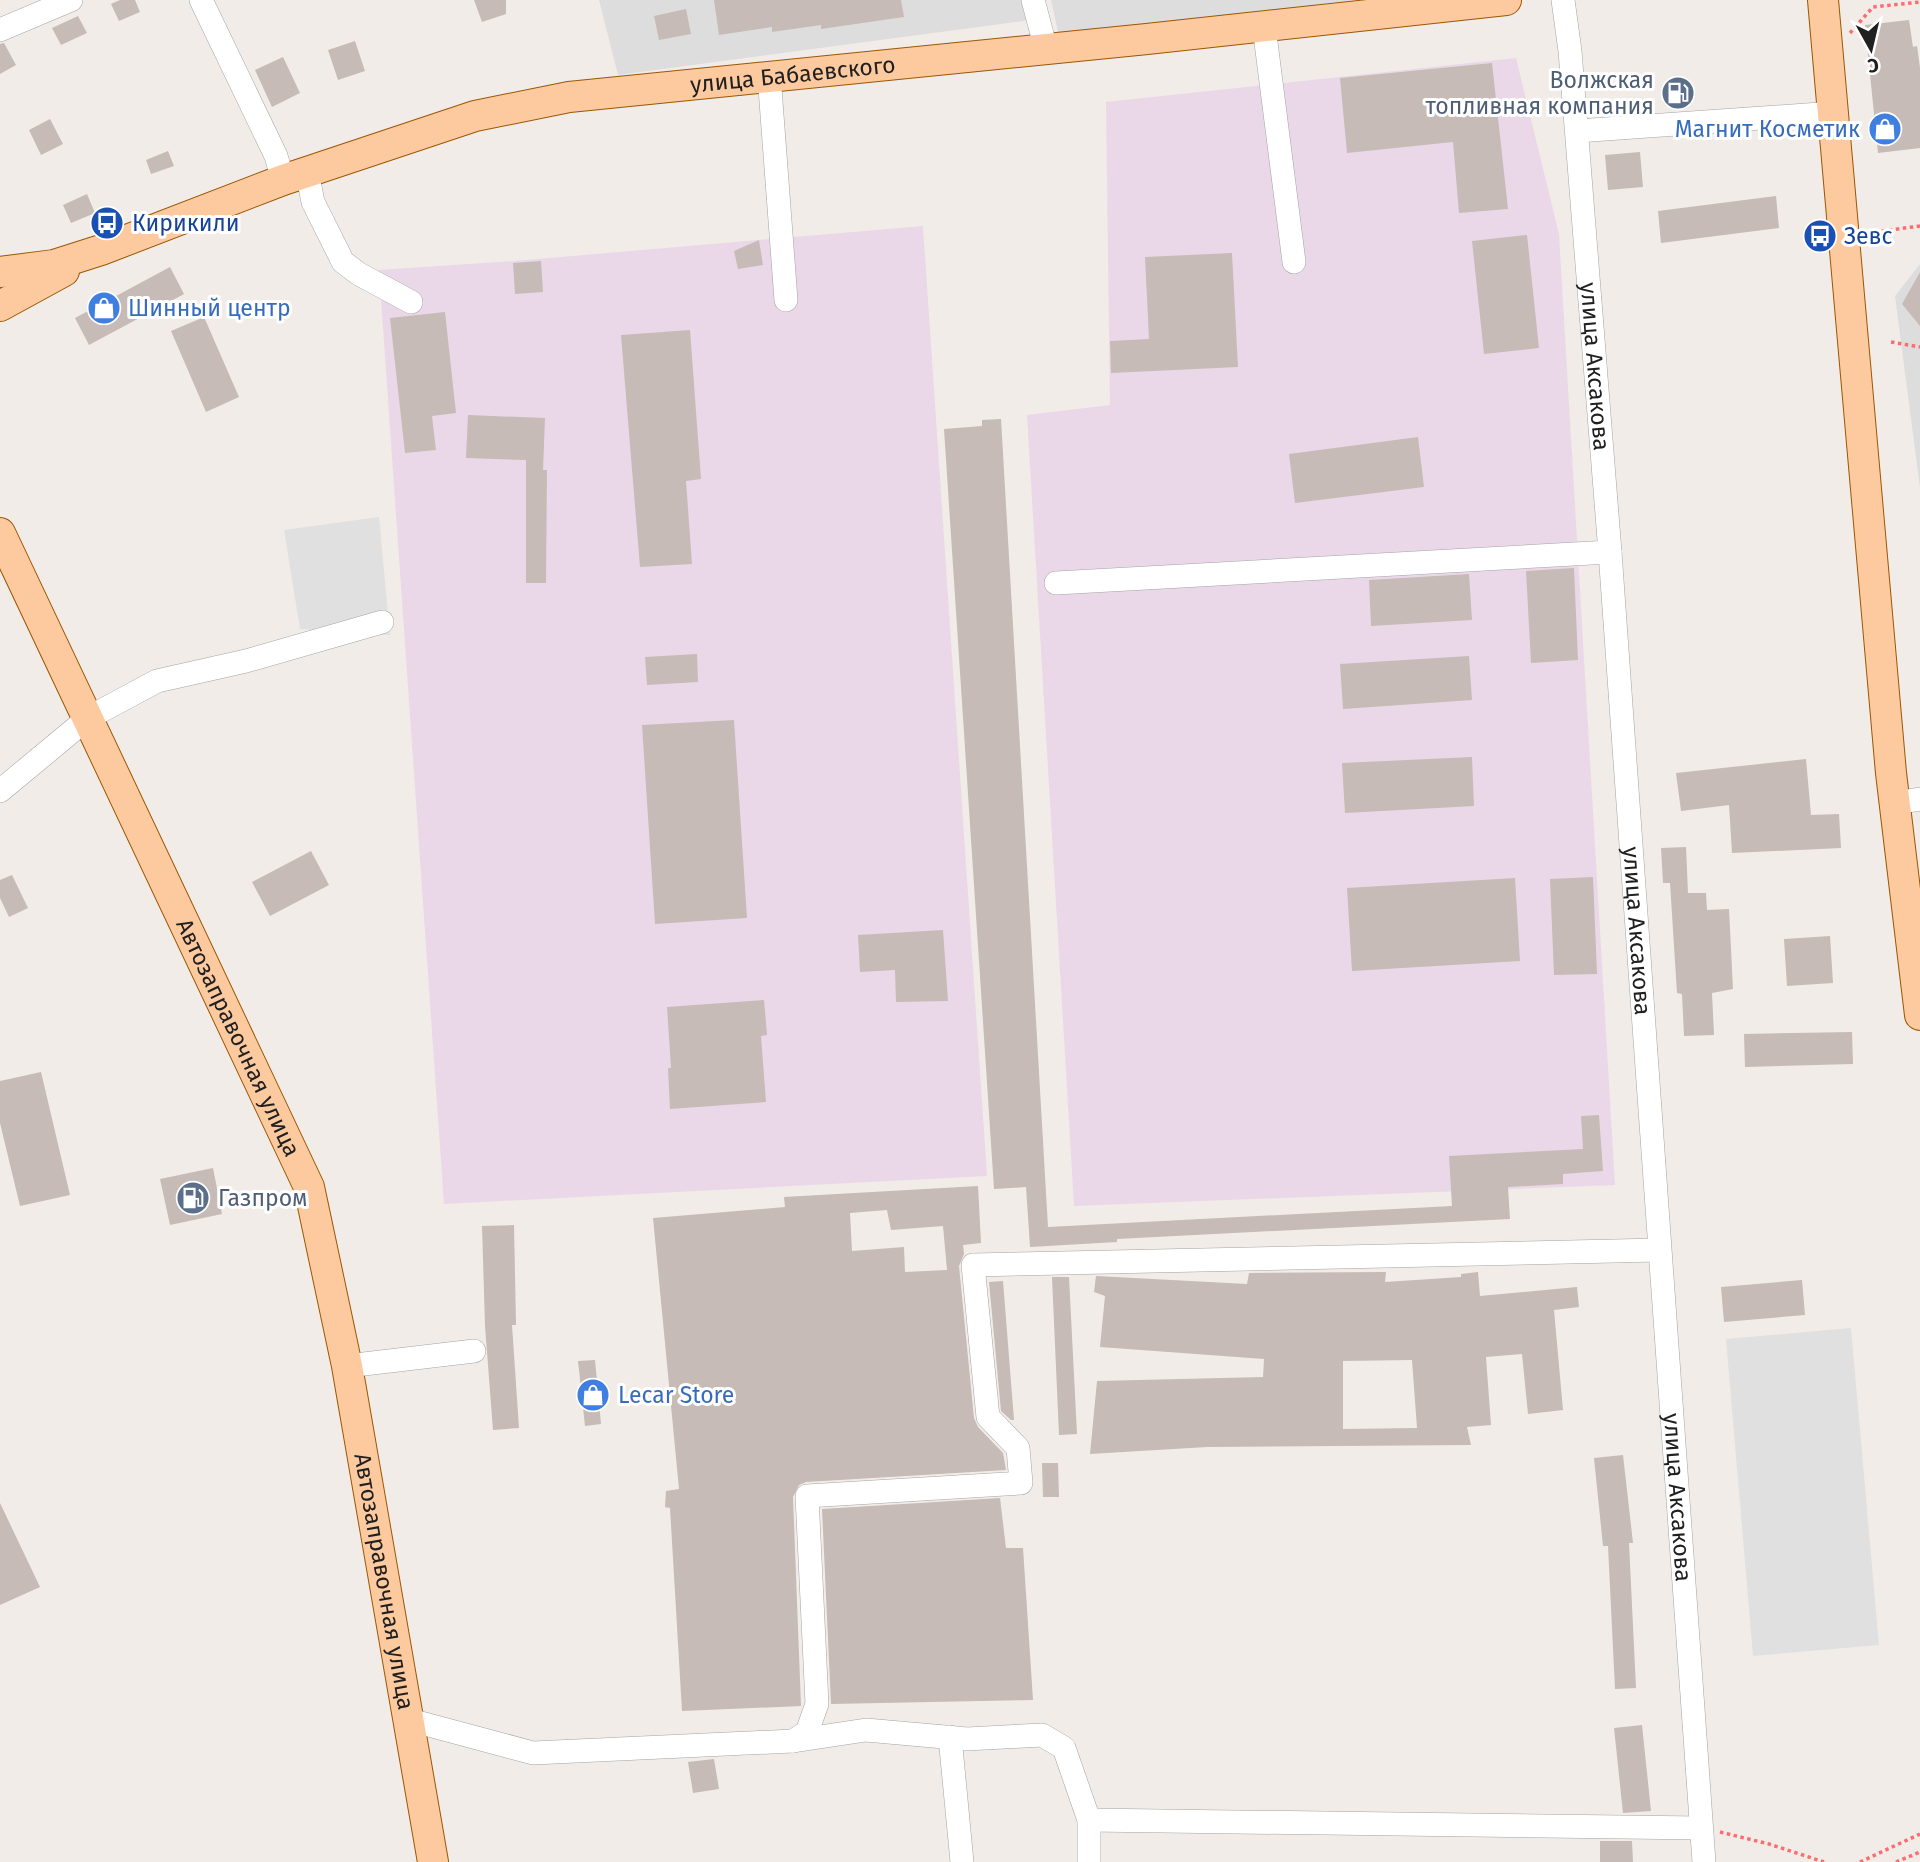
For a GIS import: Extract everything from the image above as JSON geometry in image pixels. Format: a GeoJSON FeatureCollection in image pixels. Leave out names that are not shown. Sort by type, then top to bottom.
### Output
{"type":"FeatureCollection","features":[{"type":"Feature","properties":{"kind":"main road","name":"улица Бабаевского"},"geometry":{"type":"LineString","coordinates":[[102,250],[295,176],[475,116],[569,97],[1506,0]]}},
{"type":"Feature","properties":{"kind":"main road"},"geometry":{"type":"LineString","coordinates":[[1823,0],[1908,801],[1920,1015]]}},
{"type":"Feature","properties":{"kind":"main road"},"geometry":{"type":"LineString","coordinates":[[0,272],[54,265],[102,250]]}},
{"type":"Feature","properties":{"kind":"main road"},"geometry":{"type":"LineString","coordinates":[[3,308],[102,250]]}},
{"type":"Feature","properties":{"kind":"main road","name":"Автозаправочная улица"},"geometry":{"type":"LineString","coordinates":[[0,533],[309,1187],[347,1366],[433,1862]]}},
{"type":"Feature","properties":{"kind":"street"},"geometry":{"type":"LineString","coordinates":[[0,30],[71,0]]}},
{"type":"Feature","properties":{"kind":"street"},"geometry":{"type":"LineString","coordinates":[[201,0],[275,156],[295,176],[313,202],[343,262],[359,274],[411,302]]}},
{"type":"Feature","properties":{"kind":"street"},"geometry":{"type":"LineString","coordinates":[[1033,0],[1046,49]]}},
{"type":"Feature","properties":{"kind":"street","name":"улица Аксакова"},"geometry":{"type":"LineString","coordinates":[[1563,0],[1577,131],[1609,551],[1704,1862]]}},
{"type":"Feature","properties":{"kind":"street"},"geometry":{"type":"LineString","coordinates":[[1264,27],[1294,262]]}},
{"type":"Feature","properties":{"kind":"street"},"geometry":{"type":"LineString","coordinates":[[769,75],[786,300]]}},
{"type":"Feature","properties":{"kind":"street"},"geometry":{"type":"LineString","coordinates":[[1577,131],[1834,113]]}},
{"type":"Feature","properties":{"kind":"street"},"geometry":{"type":"LineString","coordinates":[[1056,583],[1609,551]]}},
{"type":"Feature","properties":{"kind":"street"},"geometry":{"type":"LineString","coordinates":[[0,791],[88,718],[157,681],[246,661],[382,622]]}},
{"type":"Feature","properties":{"kind":"street"},"geometry":{"type":"LineString","coordinates":[[793,1741],[807,1732],[817,1704],[807,1496],[1021,1483],[1018,1448],[988,1417],[972,1265],[1659,1250]]}},
{"type":"Feature","properties":{"kind":"street"},"geometry":{"type":"LineString","coordinates":[[347,1366],[474,1351]]}},
{"type":"Feature","properties":{"kind":"street"},"geometry":{"type":"LineString","coordinates":[[410,1720],[533,1753],[793,1741],[866,1730],[967,1738],[1042,1735],[1064,1748],[1089,1820],[1090,1862]]}},
{"type":"Feature","properties":{"kind":"street"},"geometry":{"type":"LineString","coordinates":[[950,1737],[962,1862]]}},
{"type":"Feature","properties":{"kind":"street"},"geometry":{"type":"LineString","coordinates":[[1089,1820],[1701,1828]]}},
{"type":"Feature","properties":{"kind":"path"},"geometry":{"type":"LineString","coordinates":[[1850,33],[1872,7],[1896,2],[1920,2]]}},
{"type":"Feature","properties":{"kind":"path"},"geometry":{"type":"LineString","coordinates":[[1882,231],[1920,226]]}},
{"type":"Feature","properties":{"kind":"path"},"geometry":{"type":"LineString","coordinates":[[1891,342],[1920,347]]}},
{"type":"Feature","properties":{"kind":"path"},"geometry":{"type":"LineString","coordinates":[[1701,1828],[1769,1844],[1824,1862]]}},
{"type":"Feature","properties":{"kind":"path"},"geometry":{"type":"LineString","coordinates":[[1860,1862],[1920,1834]]}},
{"type":"Feature","properties":{"kind":"path"},"geometry":{"type":"LineString","coordinates":[[1896,1862],[1920,1852]]}},
{"type":"Feature","properties":{"kind":"shaded area"},"geometry":{"type":"Polygon","coordinates":[[[599,0],[1026,0],[1031,20],[618,75],[599,0]]]}},
{"type":"Feature","properties":{"kind":"shaded area"},"geometry":{"type":"Polygon","coordinates":[[[1051,0],[1354,0],[1059,37],[1051,0]]]}},
{"type":"Feature","properties":{"kind":"shaded area"},"geometry":{"type":"Polygon","coordinates":[[[1516,58],[1559,234],[1615,1185],[1074,1206],[1027,415],[1110,405],[1106,102],[1516,58]]]}},
{"type":"Feature","properties":{"kind":"shaded area"},"geometry":{"type":"Polygon","coordinates":[[[923,226],[987,1176],[444,1204],[379,270],[923,226]]]}},
{"type":"Feature","properties":{"kind":"shaded area"},"geometry":{"type":"Polygon","coordinates":[[[1920,264],[1920,488],[1895,296],[1920,264]]]}},
{"type":"Feature","properties":{"kind":"shaded area"},"geometry":{"type":"Polygon","coordinates":[[[379,517],[390,635],[300,629],[284,530],[379,517]]]}},
{"type":"Feature","properties":{"kind":"shaded area"},"geometry":{"type":"Polygon","coordinates":[[[1851,1328],[1879,1645],[1753,1656],[1726,1339],[1851,1328]]]}},
{"type":"Feature","properties":{"kind":"building"},"geometry":{"type":"Polygon","coordinates":[[[120,0],[135,0],[140,12],[119,21],[111,4],[120,0]]]}},
{"type":"Feature","properties":{"kind":"building"},"geometry":{"type":"Polygon","coordinates":[[[474,0],[506,0],[506,14],[482,22],[474,0]]]}},
{"type":"Feature","properties":{"kind":"building"},"geometry":{"type":"Polygon","coordinates":[[[714,0],[901,0],[904,17],[821,29],[821,25],[772,32],[772,27],[719,35],[714,0]]]}},
{"type":"Feature","properties":{"kind":"building"},"geometry":{"type":"Polygon","coordinates":[[[686,9],[691,34],[659,40],[654,16],[686,9]]]}},
{"type":"Feature","properties":{"kind":"building"},"geometry":{"type":"Polygon","coordinates":[[[78,16],[87,33],[61,45],[52,28],[78,16]]]}},
{"type":"Feature","properties":{"kind":"building"},"geometry":{"type":"Polygon","coordinates":[[[1909,20],[1913,47],[1917,46],[1920,68],[1920,148],[1878,153],[1865,25],[1909,20]]]}},
{"type":"Feature","properties":{"kind":"building"},"geometry":{"type":"Polygon","coordinates":[[[355,41],[365,71],[338,80],[328,50],[355,41]]]}},
{"type":"Feature","properties":{"kind":"building"},"geometry":{"type":"Polygon","coordinates":[[[4,43],[16,65],[0,74],[0,44],[4,43]]]}},
{"type":"Feature","properties":{"kind":"building"},"geometry":{"type":"Polygon","coordinates":[[[283,57],[300,93],[272,107],[255,70],[283,57]]]}},
{"type":"Feature","properties":{"kind":"building"},"geometry":{"type":"Polygon","coordinates":[[[1492,63],[1508,209],[1459,213],[1453,142],[1347,153],[1340,78],[1492,63]]]}},
{"type":"Feature","properties":{"kind":"building"},"geometry":{"type":"Polygon","coordinates":[[[50,119],[63,144],[41,155],[29,130],[50,119]]]}},
{"type":"Feature","properties":{"kind":"building"},"geometry":{"type":"Polygon","coordinates":[[[168,151],[174,166],[151,174],[146,160],[168,151]]]}},
{"type":"Feature","properties":{"kind":"building"},"geometry":{"type":"Polygon","coordinates":[[[1640,152],[1643,187],[1608,190],[1605,155],[1640,152]]]}},
{"type":"Feature","properties":{"kind":"building"},"geometry":{"type":"Polygon","coordinates":[[[87,194],[95,213],[71,223],[63,205],[87,194]]]}},
{"type":"Feature","properties":{"kind":"building"},"geometry":{"type":"Polygon","coordinates":[[[1776,196],[1779,228],[1661,243],[1658,211],[1776,196]]]}},
{"type":"Feature","properties":{"kind":"building"},"geometry":{"type":"Polygon","coordinates":[[[1527,235],[1539,348],[1484,354],[1472,241],[1527,235]]]}},
{"type":"Feature","properties":{"kind":"building"},"geometry":{"type":"Polygon","coordinates":[[[759,240],[763,265],[738,269],[734,251],[759,240]]]}},
{"type":"Feature","properties":{"kind":"building"},"geometry":{"type":"Polygon","coordinates":[[[1232,253],[1238,367],[1111,373],[1110,341],[1149,339],[1145,257],[1232,253]]]}},
{"type":"Feature","properties":{"kind":"building"},"geometry":{"type":"Polygon","coordinates":[[[541,261],[543,292],[515,294],[513,263],[541,261]]]}},
{"type":"Feature","properties":{"kind":"building"},"geometry":{"type":"Polygon","coordinates":[[[170,267],[184,294],[89,345],[75,318],[170,267]]]}},
{"type":"Feature","properties":{"kind":"building"},"geometry":{"type":"Polygon","coordinates":[[[1920,272],[1920,326],[1902,304],[1920,272]]]}},
{"type":"Feature","properties":{"kind":"building"},"geometry":{"type":"Polygon","coordinates":[[[445,312],[456,413],[432,416],[436,450],[405,453],[390,318],[445,312]]]}},
{"type":"Feature","properties":{"kind":"building"},"geometry":{"type":"Polygon","coordinates":[[[204,317],[239,397],[206,412],[171,331],[204,317]]]}},
{"type":"Feature","properties":{"kind":"building"},"geometry":{"type":"Polygon","coordinates":[[[690,330],[701,479],[686,481],[692,564],[640,567],[621,335],[690,330]]]}},
{"type":"Feature","properties":{"kind":"building"},"geometry":{"type":"Polygon","coordinates":[[[468,415],[545,418],[543,470],[547,470],[546,583],[526,583],[526,460],[466,458],[468,415]]]}},
{"type":"Feature","properties":{"kind":"building"},"geometry":{"type":"Polygon","coordinates":[[[1001,419],[1048,1227],[1452,1206],[1449,1156],[1583,1149],[1581,1116],[1599,1115],[1603,1171],[1563,1174],[1563,1184],[1508,1187],[1510,1219],[1117,1239],[1117,1242],[1030,1247],[1026,1187],[994,1189],[944,429],[982,426],[982,420],[1001,419]]]}},
{"type":"Feature","properties":{"kind":"building"},"geometry":{"type":"Polygon","coordinates":[[[1418,437],[1424,487],[1295,503],[1289,454],[1418,437]]]}},
{"type":"Feature","properties":{"kind":"building"},"geometry":{"type":"Polygon","coordinates":[[[1574,568],[1578,660],[1531,663],[1526,571],[1574,568]]]}},
{"type":"Feature","properties":{"kind":"building"},"geometry":{"type":"Polygon","coordinates":[[[1469,574],[1472,620],[1371,626],[1369,580],[1469,574]]]}},
{"type":"Feature","properties":{"kind":"building"},"geometry":{"type":"Polygon","coordinates":[[[697,654],[698,682],[647,685],[645,657],[697,654]]]}},
{"type":"Feature","properties":{"kind":"building"},"geometry":{"type":"Polygon","coordinates":[[[1469,656],[1472,700],[1343,709],[1340,664],[1469,656]]]}},
{"type":"Feature","properties":{"kind":"building"},"geometry":{"type":"Polygon","coordinates":[[[734,720],[747,918],[655,924],[642,725],[734,720]]]}},
{"type":"Feature","properties":{"kind":"building"},"geometry":{"type":"Polygon","coordinates":[[[1472,757],[1474,806],[1345,813],[1342,763],[1472,757]]]}},
{"type":"Feature","properties":{"kind":"building"},"geometry":{"type":"Polygon","coordinates":[[[1806,759],[1811,815],[1839,814],[1841,848],[1732,853],[1729,805],[1681,811],[1676,773],[1806,759]]]}},
{"type":"Feature","properties":{"kind":"building"},"geometry":{"type":"Polygon","coordinates":[[[1686,847],[1688,893],[1706,893],[1707,910],[1729,909],[1733,989],[1712,993],[1714,1035],[1684,1036],[1682,994],[1677,993],[1670,883],[1663,883],[1661,848],[1686,847]]]}},
{"type":"Feature","properties":{"kind":"building"},"geometry":{"type":"Polygon","coordinates":[[[311,851],[329,885],[270,916],[252,882],[311,851]]]}},
{"type":"Feature","properties":{"kind":"building"},"geometry":{"type":"Polygon","coordinates":[[[12,875],[28,908],[9,917],[0,898],[0,880],[12,875]]]}},
{"type":"Feature","properties":{"kind":"building"},"geometry":{"type":"Polygon","coordinates":[[[1593,877],[1597,974],[1554,975],[1550,879],[1593,877]]]}},
{"type":"Feature","properties":{"kind":"building"},"geometry":{"type":"Polygon","coordinates":[[[1515,878],[1520,961],[1352,971],[1347,888],[1515,878]]]}},
{"type":"Feature","properties":{"kind":"building"},"geometry":{"type":"Polygon","coordinates":[[[943,930],[948,1001],[896,1002],[895,970],[860,972],[858,935],[943,930]]]}},
{"type":"Feature","properties":{"kind":"building"},"geometry":{"type":"Polygon","coordinates":[[[1830,936],[1833,983],[1787,986],[1784,939],[1830,936]]]}},
{"type":"Feature","properties":{"kind":"building"},"geometry":{"type":"Polygon","coordinates":[[[764,1000],[767,1035],[761,1036],[766,1102],[670,1109],[668,1068],[671,1068],[667,1007],[764,1000]]]}},
{"type":"Feature","properties":{"kind":"building"},"geometry":{"type":"Polygon","coordinates":[[[1852,1032],[1853,1064],[1745,1067],[1744,1034],[1852,1032]]]}},
{"type":"Feature","properties":{"kind":"building"},"geometry":{"type":"Polygon","coordinates":[[[41,1072],[70,1195],[20,1206],[0,1123],[0,1081],[41,1072]]]}},
{"type":"Feature","properties":{"kind":"building"},"geometry":{"type":"Polygon","coordinates":[[[213,1168],[222,1214],[170,1225],[160,1179],[213,1168]]]}},
{"type":"Feature","properties":{"kind":"building"},"geometry":{"type":"Polygon","coordinates":[[[978,1186],[981,1243],[963,1245],[964,1254],[959,1266],[974,1418],[978,1427],[1003,1453],[1006,1470],[806,1482],[799,1485],[793,1497],[801,1706],[682,1711],[670,1508],[665,1507],[666,1491],[679,1489],[653,1218],[785,1207],[784,1197],[978,1186]],[[887,1210],[850,1213],[852,1251],[904,1247],[905,1272],[947,1270],[943,1226],[891,1230],[887,1210]]]}},
{"type":"Feature","properties":{"kind":"building"},"geometry":{"type":"Polygon","coordinates":[[[514,1225],[516,1325],[512,1325],[519,1428],[493,1430],[485,1326],[482,1226],[514,1225]]]}},
{"type":"Feature","properties":{"kind":"building"},"geometry":{"type":"Polygon","coordinates":[[[1386,1272],[1385,1282],[1461,1277],[1461,1274],[1478,1272],[1480,1296],[1577,1287],[1579,1307],[1554,1310],[1563,1410],[1528,1414],[1522,1354],[1486,1357],[1491,1425],[1467,1427],[1471,1445],[1207,1447],[1090,1454],[1097,1381],[1263,1377],[1264,1359],[1100,1347],[1105,1296],[1094,1292],[1096,1276],[1247,1284],[1249,1273],[1386,1272]],[[1412,1360],[1343,1361],[1343,1429],[1417,1428],[1412,1360]]]}},
{"type":"Feature","properties":{"kind":"building"},"geometry":{"type":"Polygon","coordinates":[[[1052,1277],[1069,1277],[1077,1434],[1059,1435],[1052,1277]]]}},
{"type":"Feature","properties":{"kind":"building"},"geometry":{"type":"Polygon","coordinates":[[[1802,1280],[1805,1315],[1724,1322],[1721,1287],[1802,1280]]]}},
{"type":"Feature","properties":{"kind":"building"},"geometry":{"type":"Polygon","coordinates":[[[1003,1281],[1014,1420],[1001,1411],[989,1282],[1003,1281]]]}},
{"type":"Feature","properties":{"kind":"building"},"geometry":{"type":"Polygon","coordinates":[[[595,1360],[601,1424],[585,1426],[578,1361],[595,1360]]]}},
{"type":"Feature","properties":{"kind":"building"},"geometry":{"type":"Polygon","coordinates":[[[1623,1455],[1633,1543],[1629,1543],[1636,1688],[1615,1689],[1608,1546],[1603,1546],[1594,1458],[1623,1455]]]}},
{"type":"Feature","properties":{"kind":"building"},"geometry":{"type":"Polygon","coordinates":[[[1042,1463],[1058,1463],[1059,1497],[1043,1497],[1042,1463]]]}},
{"type":"Feature","properties":{"kind":"building"},"geometry":{"type":"Polygon","coordinates":[[[1000,1498],[1006,1548],[1023,1548],[1033,1700],[831,1704],[822,1509],[1000,1498]]]}},
{"type":"Feature","properties":{"kind":"building"},"geometry":{"type":"Polygon","coordinates":[[[0,1503],[40,1587],[0,1605],[0,1503]]]}},
{"type":"Feature","properties":{"kind":"building"},"geometry":{"type":"Polygon","coordinates":[[[1642,1725],[1651,1811],[1623,1813],[1614,1728],[1642,1725]]]}},
{"type":"Feature","properties":{"kind":"building"},"geometry":{"type":"Polygon","coordinates":[[[714,1759],[719,1789],[693,1793],[688,1762],[714,1759]]]}},
{"type":"Feature","properties":{"kind":"building"},"geometry":{"type":"Polygon","coordinates":[[[1600,1841],[1632,1841],[1633,1862],[1600,1862],[1600,1841]]]}},
{"type":"Feature","properties":{"kind":"place","name":"Волжская топливная компания"},"geometry":{"type":"Point","coordinates":[1678,93]}},
{"type":"Feature","properties":{"kind":"place","name":"Магнит Косметик"},"geometry":{"type":"Point","coordinates":[1885,129]}},
{"type":"Feature","properties":{"kind":"place","name":"Кирикили"},"geometry":{"type":"Point","coordinates":[107,223]}},
{"type":"Feature","properties":{"kind":"place","name":"Зевс"},"geometry":{"type":"Point","coordinates":[1820,236]}},
{"type":"Feature","properties":{"kind":"place","name":"Шинный центр"},"geometry":{"type":"Point","coordinates":[104,308]}},
{"type":"Feature","properties":{"kind":"place","name":"Газпром"},"geometry":{"type":"Point","coordinates":[193,1198]}},
{"type":"Feature","properties":{"kind":"place","name":"Lecar Store"},"geometry":{"type":"Point","coordinates":[593,1395]}}]}
